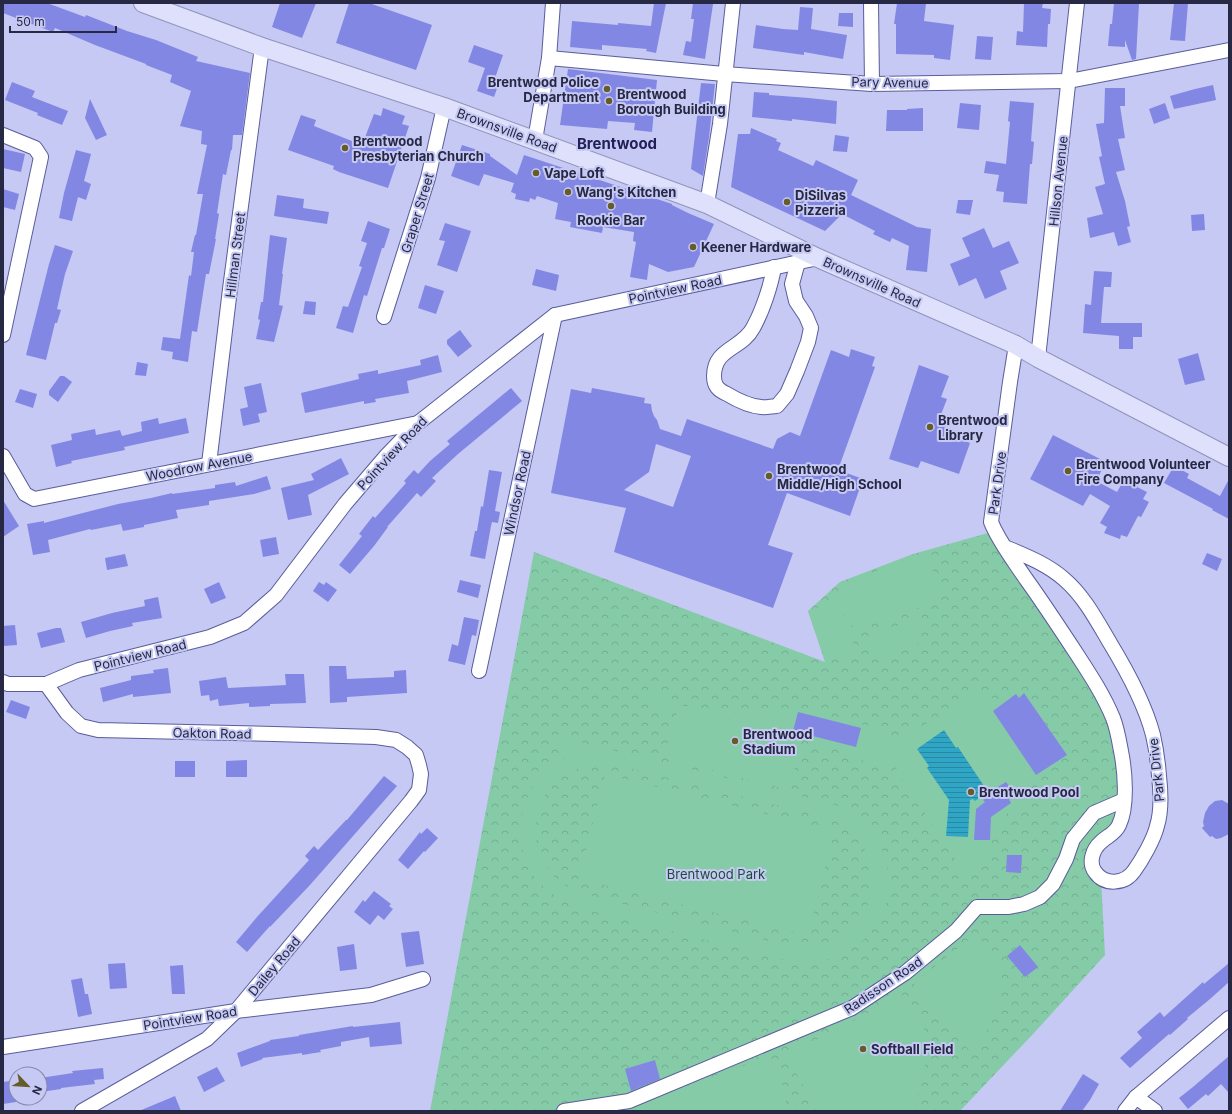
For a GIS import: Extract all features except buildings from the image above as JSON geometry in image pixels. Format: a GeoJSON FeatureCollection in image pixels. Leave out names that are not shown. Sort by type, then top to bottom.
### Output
{"type":"FeatureCollection","features":[{"type":"Feature","properties":{"kind":"main road","name":"Brownsville Road"},"geometry":{"type":"LineString","coordinates":[[143,3],[262,47],[444,106],[707,204],[818,258],[1016,345],[1038,358],[1229,457]]}},
{"type":"Feature","properties":{"kind":"street"},"geometry":{"type":"LineString","coordinates":[[535,140],[549,58],[553,3]]}},
{"type":"Feature","properties":{"kind":"street"},"geometry":{"type":"LineString","coordinates":[[707,204],[720,124],[724,74],[733,3]]}},
{"type":"Feature","properties":{"kind":"street"},"geometry":{"type":"LineString","coordinates":[[872,3],[872,84]]}},
{"type":"Feature","properties":{"kind":"street","name":"Hillson Avenue"},"geometry":{"type":"LineString","coordinates":[[1038,358],[1069,81],[1076,3]]}},
{"type":"Feature","properties":{"kind":"street","name":"Hillman Street"},"geometry":{"type":"LineString","coordinates":[[210,464],[229,296],[262,47]]}},
{"type":"Feature","properties":{"kind":"street","name":"Pary Avenue"},"geometry":{"type":"LineString","coordinates":[[549,58],[724,74],[872,84],[1069,81],[1229,50]]}},
{"type":"Feature","properties":{"kind":"street","name":"Graper Street"},"geometry":{"type":"LineString","coordinates":[[384,318],[428,178],[444,106]]}},
{"type":"Feature","properties":{"kind":"street"},"geometry":{"type":"LineString","coordinates":[[3,135],[35,148],[41,157],[3,335]]}},
{"type":"Feature","properties":{"kind":"street","name":"Pointview Road"},"geometry":{"type":"LineString","coordinates":[[46,684],[80,670],[210,637],[244,623],[276,595],[345,504],[387,455],[418,423],[555,315],[818,258]]}},
{"type":"Feature","properties":{"kind":"street"},"geometry":{"type":"LineString","coordinates":[[774,267],[767,293],[753,329],[746,338],[723,354],[716,362],[714,369],[714,381],[718,390],[744,403],[762,407],[776,406],[787,394],[808,342],[811,328],[806,316],[796,301],[792,284],[798,262]]}},
{"type":"Feature","properties":{"kind":"street","name":"Windsor Road"},"geometry":{"type":"LineString","coordinates":[[479,671],[555,315]]}},
{"type":"Feature","properties":{"kind":"street","name":"Park Drive"},"geometry":{"type":"LineString","coordinates":[[1005,547],[1033,559],[1051,569],[1076,591],[1100,625],[1123,664],[1141,703],[1152,733],[1158,758],[1161,794],[1157,827],[1135,870],[1130,877],[1120,881],[1111,882],[1101,878],[1094,871],[1092,861],[1093,851],[1119,827],[1124,812],[1125,782],[1121,750],[1114,720],[1097,685],[1063,632],[1008,552],[995,531],[991,522],[1016,345]]}},
{"type":"Feature","properties":{"kind":"street","name":"Woodrow Avenue"},"geometry":{"type":"LineString","coordinates":[[3,456],[25,494],[34,499],[418,423]]}},
{"type":"Feature","properties":{"kind":"street"},"geometry":{"type":"LineString","coordinates":[[3,682],[46,684]]}},
{"type":"Feature","properties":{"kind":"street","name":"Oakton Road"},"geometry":{"type":"LineString","coordinates":[[46,684],[68,713],[81,726],[98,730],[376,737],[396,740],[407,747],[416,755],[421,774]]}},
{"type":"Feature","properties":{"kind":"street","name":"Dailey Road"},"geometry":{"type":"LineString","coordinates":[[82,1111],[207,1039],[236,1011],[411,801],[419,790],[421,774]]}},
{"type":"Feature","properties":{"kind":"street","name":"Radisson Road"},"geometry":{"type":"LineString","coordinates":[[564,1111],[629,1101],[852,1008],[911,969],[956,932],[977,907],[1009,907],[1024,904],[1040,897],[1053,884],[1066,859],[1073,839],[1094,813],[1124,800]]}},
{"type":"Feature","properties":{"kind":"street","name":"Pointview Road"},"geometry":{"type":"LineString","coordinates":[[3,1047],[236,1011],[371,995],[423,979]]}},
{"type":"Feature","properties":{"kind":"street"},"geometry":{"type":"LineString","coordinates":[[1125,1111],[1136,1097],[1229,1018]]}},
{"type":"Feature","properties":{"kind":"street"},"geometry":{"type":"LineString","coordinates":[[1136,1097],[1155,1111]]}},
{"type":"Feature","properties":{"kind":"green space","name":"Brentwood Park"},"geometry":{"type":"Polygon","coordinates":[[[995,531],[1114,720],[1119,827],[1093,851],[1101,878],[1105,955],[960,1111],[430,1111],[534,552],[825,662],[808,611],[840,582],[913,554],[995,531]]]}},
{"type":"Feature","properties":{"kind":"green space"},"geometry":{"type":"Polygon","coordinates":[[[917,556],[924,556],[934,574],[939,590],[939,595],[935,600],[932,603],[861,628],[855,627],[851,624],[845,616],[838,594],[841,584],[917,556]]]}},
{"type":"Feature","properties":{"kind":"green space"},"geometry":{"type":"Polygon","coordinates":[[[839,600],[856,651],[826,662],[808,611],[839,600]]]}},
{"type":"Feature","properties":{"kind":"green space"},"geometry":{"type":"Polygon","coordinates":[[[916,620],[924,642],[876,658],[869,636],[916,620]]]}},
{"type":"Feature","properties":{"kind":"green space"},"geometry":{"type":"Polygon","coordinates":[[[980,692],[991,696],[999,707],[1019,698],[1024,693],[1067,755],[1032,778],[1028,806],[1014,814],[1010,810],[1001,820],[984,862],[966,875],[897,771],[892,752],[892,759],[886,770],[826,745],[802,739],[789,790],[663,757],[677,713],[646,705],[651,694],[661,696],[660,702],[744,715],[797,708],[864,725],[877,726],[885,732],[892,747],[904,736],[945,713],[952,713],[958,705],[980,692]]]}},
{"type":"Feature","properties":{"kind":"green space"},"geometry":{"type":"Polygon","coordinates":[[[563,738],[841,807],[863,821],[870,829],[881,847],[887,866],[889,884],[886,903],[879,920],[868,935],[853,948],[829,959],[807,962],[790,961],[576,907],[566,902],[551,893],[538,881],[524,856],[521,843],[522,815],[532,788],[547,770],[573,754],[560,751],[563,738]],[[599,763],[581,767],[564,775],[553,784],[545,795],[539,808],[536,821],[538,848],[543,861],[551,873],[566,886],[584,894],[793,947],[816,947],[830,944],[844,936],[856,926],[870,899],[872,883],[871,868],[867,853],[858,839],[839,823],[831,819],[617,765],[599,763]]]}},
{"type":"Feature","properties":{"kind":"green space"},"geometry":{"type":"Polygon","coordinates":[[[605,774],[834,831],[808,936],[579,879],[605,774]]]}},
{"type":"Feature","properties":{"kind":"green space","name":"Softball Field"},"geometry":{"type":"Polygon","coordinates":[[[976,934],[989,949],[1000,971],[1002,993],[998,1009],[984,1035],[969,1050],[913,990],[915,982],[976,934]]]}},
{"type":"Feature","properties":{"kind":"green space","name":"Softball Field"},"geometry":{"type":"Polygon","coordinates":[[[903,995],[923,1025],[928,1045],[921,1089],[907,1111],[818,1111],[788,1059],[789,1054],[903,995]]]}},
{"type":"Feature","properties":{"kind":"green space"},"geometry":{"type":"Polygon","coordinates":[[[753,1062],[768,1064],[781,1078],[788,1111],[641,1111],[646,1102],[753,1062]]]}},
{"type":"Feature","properties":{"kind":"water","name":"Brentwood Pool"},"geometry":{"type":"Polygon","coordinates":[[[944,730],[956,748],[958,747],[988,792],[975,801],[973,799],[970,800],[968,837],[946,836],[949,800],[927,768],[929,766],[917,749],[944,730]]]}},
{"type":"Feature","properties":{"kind":"place","name":"Brentwood Police Department"},"geometry":{"type":"Point","coordinates":[607,89]}},
{"type":"Feature","properties":{"kind":"place","name":"Brentwood Borough Building"},"geometry":{"type":"Point","coordinates":[609,101]}},
{"type":"Feature","properties":{"kind":"place","name":"Brentwood Presbyterian Church"},"geometry":{"type":"Point","coordinates":[345,148]}},
{"type":"Feature","properties":{"kind":"place","name":"Vape Loft"},"geometry":{"type":"Point","coordinates":[536,173]}},
{"type":"Feature","properties":{"kind":"place","name":"Wang's Kitchen"},"geometry":{"type":"Point","coordinates":[568,192]}},
{"type":"Feature","properties":{"kind":"place","name":"DiSilvas Pizzeria"},"geometry":{"type":"Point","coordinates":[787,202]}},
{"type":"Feature","properties":{"kind":"place","name":"Rookie Bar"},"geometry":{"type":"Point","coordinates":[611,206]}},
{"type":"Feature","properties":{"kind":"place","name":"Keener Hardware"},"geometry":{"type":"Point","coordinates":[693,247]}},
{"type":"Feature","properties":{"kind":"place","name":"Brentwood Library"},"geometry":{"type":"Point","coordinates":[930,427]}},
{"type":"Feature","properties":{"kind":"place","name":"Brentwood Volunteer Fire Company"},"geometry":{"type":"Point","coordinates":[1068,471]}},
{"type":"Feature","properties":{"kind":"place","name":"Brentwood Middle/High School"},"geometry":{"type":"Point","coordinates":[769,476]}},
{"type":"Feature","properties":{"kind":"place","name":"Brentwood Stadium"},"geometry":{"type":"Point","coordinates":[735,741]}},
{"type":"Feature","properties":{"kind":"place","name":"Brentwood Pool"},"geometry":{"type":"Point","coordinates":[971,792]}},
{"type":"Feature","properties":{"kind":"place","name":"Softball Field"},"geometry":{"type":"Point","coordinates":[863,1049]}},
{"type":"Feature","properties":{"kind":"district","name":"Brentwood"},"geometry":{"type":"Point","coordinates":[617,144]}}]}
